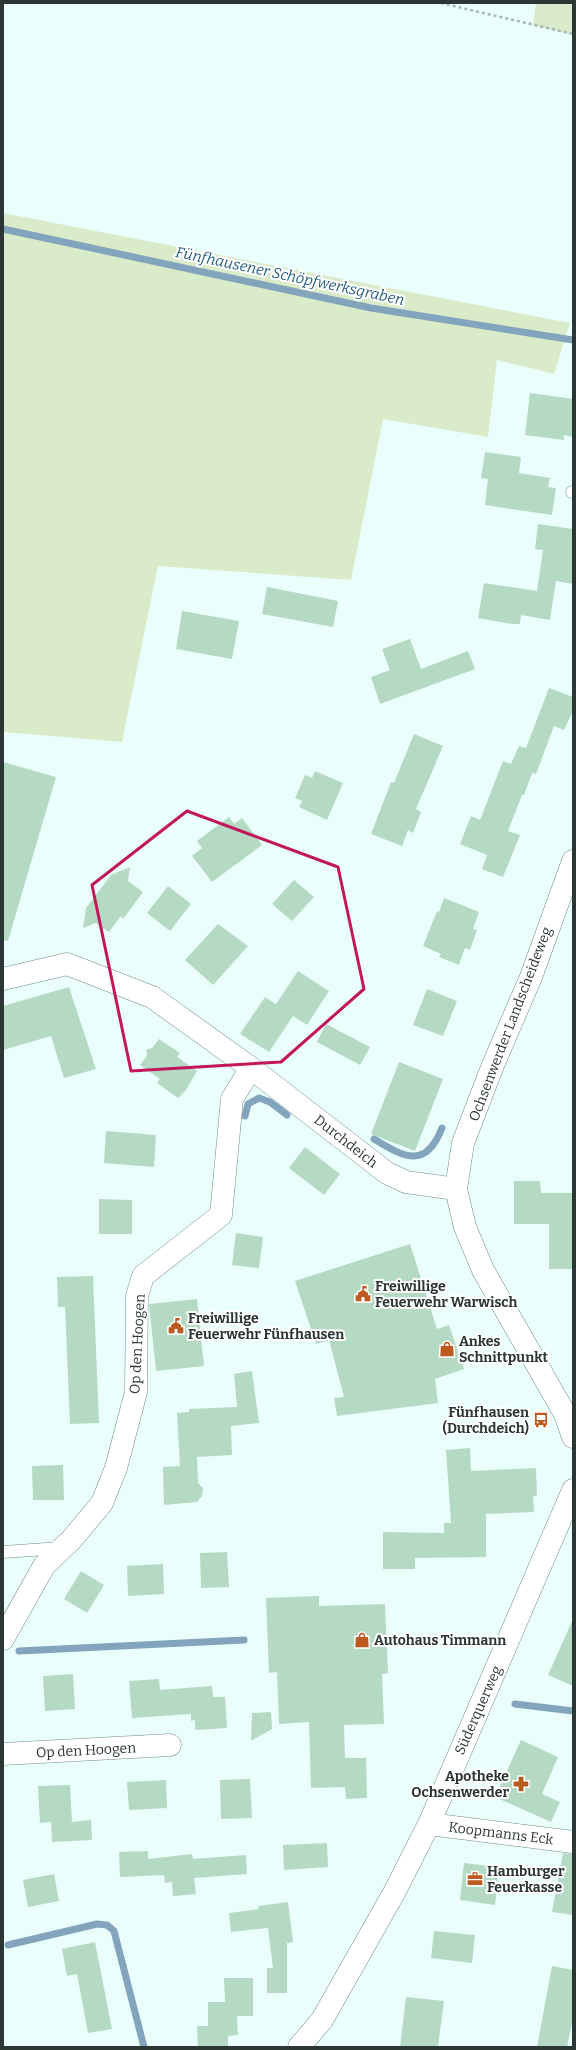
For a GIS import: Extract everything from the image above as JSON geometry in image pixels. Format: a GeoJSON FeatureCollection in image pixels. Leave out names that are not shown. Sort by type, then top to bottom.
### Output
{"type":"FeatureCollection","features":[{"type":"Feature","properties":{"kind":"street","name":"Ochsenwerder Landscheideweg"},"geometry":{"type":"LineString","coordinates":[[456,1189],[463,1143],[493,1065],[531,976],[573,861]]}},
{"type":"Feature","properties":{"kind":"street","name":"Durchdeich"},"geometry":{"type":"LineString","coordinates":[[3,979],[67,964],[152,997],[252,1068],[387,1173],[412,1183],[456,1189]]}},
{"type":"Feature","properties":{"kind":"street","name":"Op den Hoogen"},"geometry":{"type":"LineString","coordinates":[[3,1639],[44,1566],[63,1548],[102,1503],[116,1468],[136,1392],[137,1296],[143,1276],[221,1215],[232,1099],[252,1068]]}},
{"type":"Feature","properties":{"kind":"street"},"geometry":{"type":"LineString","coordinates":[[456,1189],[465,1228],[483,1270],[565,1414],[573,1437]]}},
{"type":"Feature","properties":{"kind":"street","name":"Süderquerweg"},"geometry":{"type":"LineString","coordinates":[[299,2047],[322,2020],[395,1891],[428,1824],[573,1490]]}},
{"type":"Feature","properties":{"kind":"street","name":"Op den Hoogen"},"geometry":{"type":"LineString","coordinates":[[3,1754],[170,1745]]}},
{"type":"Feature","properties":{"kind":"street","name":"Koopmanns Eck"},"geometry":{"type":"LineString","coordinates":[[428,1824],[573,1842]]}},
{"type":"Feature","properties":{"kind":"lane"},"geometry":{"type":"LineString","coordinates":[[3,1552],[63,1548]]}},
{"type":"Feature","properties":{"kind":"path"},"geometry":{"type":"LineString","coordinates":[[441,3],[573,34]]}},
{"type":"Feature","properties":{"kind":"highlighted area"},"geometry":{"type":"Polygon","coordinates":[[[187,811],[338,867],[364,989],[281,1062],[131,1071],[92,885],[187,811]]]}},
{"type":"Feature","properties":{"kind":"green space"},"geometry":{"type":"Polygon","coordinates":[[[536,3],[573,3],[573,35],[533,25],[536,3]]]}},
{"type":"Feature","properties":{"kind":"green space"},"geometry":{"type":"Polygon","coordinates":[[[3,213],[570,323],[554,374],[497,360],[488,437],[383,419],[351,580],[158,566],[122,742],[3,732],[3,213]]]}},
{"type":"Feature","properties":{"kind":"building"},"geometry":{"type":"Polygon","coordinates":[[[530,393],[573,399],[573,437],[564,435],[564,440],[525,435],[530,393]]]}},
{"type":"Feature","properties":{"kind":"building"},"geometry":{"type":"Polygon","coordinates":[[[485,452],[521,457],[519,473],[550,478],[548,487],[556,488],[552,515],[485,505],[488,479],[481,478],[485,452]]]}},
{"type":"Feature","properties":{"kind":"building"},"geometry":{"type":"Polygon","coordinates":[[[538,524],[573,529],[573,584],[556,581],[550,620],[521,615],[520,624],[512,624],[478,618],[484,583],[537,591],[543,550],[535,549],[538,524]]]}},
{"type":"Feature","properties":{"kind":"building"},"geometry":{"type":"Polygon","coordinates":[[[267,587],[338,601],[333,627],[262,614],[267,587]]]}},
{"type":"Feature","properties":{"kind":"building"},"geometry":{"type":"Polygon","coordinates":[[[182,611],[239,621],[232,659],[176,649],[182,611]]]}},
{"type":"Feature","properties":{"kind":"building"},"geometry":{"type":"Polygon","coordinates":[[[410,639],[421,669],[468,651],[475,669],[380,704],[371,677],[390,670],[382,649],[410,639]]]}},
{"type":"Feature","properties":{"kind":"building"},"geometry":{"type":"Polygon","coordinates":[[[549,688],[573,697],[573,711],[564,730],[554,726],[536,774],[532,773],[524,795],[522,795],[508,831],[520,835],[503,877],[482,869],[487,855],[460,844],[471,816],[480,820],[503,761],[511,764],[519,746],[526,748],[549,688]]]}},
{"type":"Feature","properties":{"kind":"building"},"geometry":{"type":"Polygon","coordinates":[[[414,734],[443,746],[416,809],[421,812],[413,833],[408,830],[402,846],[371,834],[391,782],[394,783],[414,734]]]}},
{"type":"Feature","properties":{"kind":"building"},"geometry":{"type":"Polygon","coordinates":[[[3,762],[56,777],[8,941],[3,940],[3,762]]]}},
{"type":"Feature","properties":{"kind":"building"},"geometry":{"type":"Polygon","coordinates":[[[315,771],[343,783],[327,820],[299,807],[302,801],[295,798],[305,775],[312,778],[315,771]]]}},
{"type":"Feature","properties":{"kind":"building"},"geometry":{"type":"Polygon","coordinates":[[[229,817],[234,824],[242,818],[262,845],[212,882],[192,856],[202,848],[197,841],[229,817]]]}},
{"type":"Feature","properties":{"kind":"building"},"geometry":{"type":"Polygon","coordinates":[[[130,867],[128,881],[143,892],[123,919],[121,916],[109,932],[96,923],[83,928],[86,908],[111,875],[130,867]]]}},
{"type":"Feature","properties":{"kind":"building"},"geometry":{"type":"Polygon","coordinates":[[[294,880],[314,897],[292,921],[272,904],[294,880]]]}},
{"type":"Feature","properties":{"kind":"building"},"geometry":{"type":"Polygon","coordinates":[[[168,886],[191,904],[170,931],[147,913],[168,886]]]}},
{"type":"Feature","properties":{"kind":"building"},"geometry":{"type":"Polygon","coordinates":[[[444,898],[479,912],[473,929],[477,930],[470,950],[465,948],[459,965],[439,957],[441,954],[423,946],[437,911],[439,912],[444,898]]]}},
{"type":"Feature","properties":{"kind":"building"},"geometry":{"type":"Polygon","coordinates":[[[218,924],[248,946],[213,985],[185,960],[218,924]]]}},
{"type":"Feature","properties":{"kind":"building"},"geometry":{"type":"Polygon","coordinates":[[[298,971],[329,991],[307,1025],[293,1016],[269,1052],[240,1034],[265,997],[276,1004],[298,971]]]}},
{"type":"Feature","properties":{"kind":"building"},"geometry":{"type":"Polygon","coordinates":[[[69,987],[96,1069],[64,1078],[51,1036],[3,1050],[3,1006],[69,987]]]}},
{"type":"Feature","properties":{"kind":"building"},"geometry":{"type":"Polygon","coordinates":[[[427,989],[457,1001],[443,1036],[413,1025],[427,989]]]}},
{"type":"Feature","properties":{"kind":"building"},"geometry":{"type":"Polygon","coordinates":[[[326,1024],[370,1047],[360,1065],[317,1042],[326,1024]]]}},
{"type":"Feature","properties":{"kind":"building"},"geometry":{"type":"Polygon","coordinates":[[[159,1039],[180,1053],[177,1057],[197,1071],[186,1090],[178,1098],[157,1083],[160,1079],[140,1065],[147,1056],[146,1050],[152,1048],[159,1039]]]}},
{"type":"Feature","properties":{"kind":"building"},"geometry":{"type":"Polygon","coordinates":[[[399,1062],[443,1079],[415,1151],[371,1134],[399,1062]]]}},
{"type":"Feature","properties":{"kind":"building"},"geometry":{"type":"Polygon","coordinates":[[[106,1131],[156,1135],[154,1167],[104,1163],[106,1131]]]}},
{"type":"Feature","properties":{"kind":"building"},"geometry":{"type":"Polygon","coordinates":[[[305,1147],[340,1174],[324,1195],[289,1168],[305,1147]]]}},
{"type":"Feature","properties":{"kind":"building"},"geometry":{"type":"Polygon","coordinates":[[[514,1181],[540,1181],[541,1193],[573,1193],[573,1269],[549,1269],[549,1224],[514,1224],[514,1181]]]}},
{"type":"Feature","properties":{"kind":"building"},"geometry":{"type":"Polygon","coordinates":[[[99,1199],[132,1200],[132,1234],[99,1234],[99,1199]]]}},
{"type":"Feature","properties":{"kind":"building"},"geometry":{"type":"Polygon","coordinates":[[[236,1233],[263,1237],[259,1268],[232,1265],[236,1233]]]}},
{"type":"Feature","properties":{"kind":"building"},"geometry":{"type":"Polygon","coordinates":[[[410,1244],[437,1329],[449,1325],[464,1369],[435,1379],[438,1403],[337,1416],[334,1398],[344,1397],[329,1340],[316,1344],[295,1281],[410,1244]]]}},
{"type":"Feature","properties":{"kind":"building"},"geometry":{"type":"Polygon","coordinates":[[[93,1276],[99,1423],[70,1424],[65,1307],[58,1307],[57,1277],[93,1276]]]}},
{"type":"Feature","properties":{"kind":"building","name":"Freiwillige Feuerwehr Fünfhausen"},"geometry":{"type":"Polygon","coordinates":[[[197,1299],[204,1366],[156,1371],[149,1304],[197,1299]]]}},
{"type":"Feature","properties":{"kind":"building"},"geometry":{"type":"Polygon","coordinates":[[[252,1371],[259,1423],[231,1426],[232,1455],[197,1457],[198,1483],[203,1488],[202,1496],[197,1502],[164,1505],[163,1467],[180,1466],[177,1413],[189,1412],[189,1409],[237,1407],[234,1374],[252,1371]]]}},
{"type":"Feature","properties":{"kind":"building"},"geometry":{"type":"Polygon","coordinates":[[[470,1448],[471,1471],[536,1468],[537,1496],[533,1496],[534,1512],[486,1514],[486,1557],[415,1558],[415,1569],[383,1569],[383,1532],[444,1533],[444,1523],[451,1523],[446,1450],[470,1448]]]}},
{"type":"Feature","properties":{"kind":"building"},"geometry":{"type":"Polygon","coordinates":[[[63,1465],[64,1500],[33,1500],[32,1466],[63,1465]]]}},
{"type":"Feature","properties":{"kind":"building"},"geometry":{"type":"Polygon","coordinates":[[[227,1552],[229,1587],[201,1588],[200,1553],[227,1552]]]}},
{"type":"Feature","properties":{"kind":"building"},"geometry":{"type":"Polygon","coordinates":[[[163,1564],[164,1594],[128,1596],[127,1566],[163,1564]]]}},
{"type":"Feature","properties":{"kind":"building"},"geometry":{"type":"Polygon","coordinates":[[[81,1571],[104,1585],[87,1613],[64,1599],[81,1571]]]}},
{"type":"Feature","properties":{"kind":"building"},"geometry":{"type":"Polygon","coordinates":[[[319,1596],[319,1606],[385,1604],[388,1673],[382,1674],[384,1724],[344,1725],[345,1758],[366,1758],[367,1798],[346,1799],[345,1787],[311,1788],[309,1722],[279,1724],[277,1672],[269,1673],[266,1598],[319,1596]]]}},
{"type":"Feature","properties":{"kind":"building"},"geometry":{"type":"Polygon","coordinates":[[[573,1619],[573,1686],[548,1675],[573,1619]]]}},
{"type":"Feature","properties":{"kind":"building"},"geometry":{"type":"Polygon","coordinates":[[[73,1674],[75,1709],[45,1711],[43,1676],[73,1674]]]}},
{"type":"Feature","properties":{"kind":"building"},"geometry":{"type":"Polygon","coordinates":[[[159,1679],[160,1690],[212,1686],[213,1697],[225,1697],[227,1728],[195,1730],[195,1720],[191,1721],[191,1714],[132,1718],[129,1681],[159,1679]]]}},
{"type":"Feature","properties":{"kind":"building"},"geometry":{"type":"Polygon","coordinates":[[[271,1712],[272,1729],[251,1741],[252,1713],[271,1712]]]}},
{"type":"Feature","properties":{"kind":"building"},"geometry":{"type":"Polygon","coordinates":[[[521,1740],[558,1757],[542,1794],[560,1802],[551,1822],[495,1797],[521,1740]]]}},
{"type":"Feature","properties":{"kind":"building"},"geometry":{"type":"Polygon","coordinates":[[[250,1779],[252,1818],[221,1819],[220,1780],[250,1779]]]}},
{"type":"Feature","properties":{"kind":"building"},"geometry":{"type":"Polygon","coordinates":[[[166,1780],[167,1808],[129,1810],[127,1782],[166,1780]]]}},
{"type":"Feature","properties":{"kind":"building"},"geometry":{"type":"Polygon","coordinates":[[[70,1785],[72,1822],[91,1820],[92,1840],[52,1842],[51,1822],[40,1823],[38,1786],[70,1785]]]}},
{"type":"Feature","properties":{"kind":"building"},"geometry":{"type":"Polygon","coordinates":[[[327,1843],[328,1867],[284,1870],[283,1845],[327,1843]]]}},
{"type":"Feature","properties":{"kind":"building"},"geometry":{"type":"Polygon","coordinates":[[[148,1851],[148,1859],[192,1854],[193,1859],[246,1855],[247,1874],[194,1878],[196,1894],[173,1896],[172,1882],[165,1883],[164,1875],[120,1877],[119,1852],[148,1851]]]}},
{"type":"Feature","properties":{"kind":"building"},"geometry":{"type":"Polygon","coordinates":[[[563,1853],[573,1854],[573,1915],[552,1912],[563,1853]]]}},
{"type":"Feature","properties":{"kind":"building"},"geometry":{"type":"Polygon","coordinates":[[[464,1863],[499,1867],[495,1905],[460,1900],[464,1863]]]}},
{"type":"Feature","properties":{"kind":"building"},"geometry":{"type":"Polygon","coordinates":[[[54,1874],[59,1901],[28,1907],[23,1880],[54,1874]]]}},
{"type":"Feature","properties":{"kind":"building"},"geometry":{"type":"Polygon","coordinates":[[[288,1902],[293,1942],[287,1943],[287,1993],[267,1993],[267,1968],[273,1968],[268,1928],[231,1932],[229,1913],[259,1909],[258,1906],[288,1902]]]}},
{"type":"Feature","properties":{"kind":"building"},"geometry":{"type":"Polygon","coordinates":[[[434,1931],[475,1935],[472,1963],[431,1958],[434,1931]]]}},
{"type":"Feature","properties":{"kind":"building"},"geometry":{"type":"Polygon","coordinates":[[[95,1942],[112,2029],[88,2033],[77,1974],[67,1976],[62,1949],[95,1942]]]}},
{"type":"Feature","properties":{"kind":"building"},"geometry":{"type":"Polygon","coordinates":[[[552,1966],[573,1970],[573,2019],[567,2047],[537,2047],[552,1966]]]}},
{"type":"Feature","properties":{"kind":"building"},"geometry":{"type":"Polygon","coordinates":[[[224,1978],[253,1978],[253,2016],[237,2016],[238,2035],[228,2036],[228,2047],[198,2047],[197,2026],[208,2026],[208,2002],[225,2002],[224,1978]]]}},
{"type":"Feature","properties":{"kind":"building"},"geometry":{"type":"Polygon","coordinates":[[[406,1997],[444,2001],[438,2047],[400,2047],[406,1997]]]}},
{"type":"Feature","properties":{"kind":"waterway","name":"Fünfhausener Schöpfwerksgraben"},"geometry":{"type":"LineString","coordinates":[[3,229],[371,308],[573,340]]}},
{"type":"Feature","properties":{"kind":"waterway"},"geometry":{"type":"LineString","coordinates":[[245,1116],[248,1104],[259,1098],[270,1102],[287,1115]]}},
{"type":"Feature","properties":{"kind":"waterway"},"geometry":{"type":"LineString","coordinates":[[374,1139],[405,1155],[422,1155],[429,1150],[436,1141],[442,1128]]}},
{"type":"Feature","properties":{"kind":"waterway"},"geometry":{"type":"LineString","coordinates":[[19,1651],[244,1640]]}},
{"type":"Feature","properties":{"kind":"waterway"},"geometry":{"type":"LineString","coordinates":[[515,1704],[573,1711]]}},
{"type":"Feature","properties":{"kind":"waterway"},"geometry":{"type":"LineString","coordinates":[[8,1945],[97,1924],[107,1925],[114,1931],[144,2047]]}},
{"type":"Feature","properties":{"kind":"place","name":"Freiwillige Feuerwehr Warwisch"},"geometry":{"type":"Point","coordinates":[363,1294]}},
{"type":"Feature","properties":{"kind":"place","name":"Freiwillige Feuerwehr Fünfhausen"},"geometry":{"type":"Point","coordinates":[176,1326]}},
{"type":"Feature","properties":{"kind":"place","name":"Ankes Schnittpunkt"},"geometry":{"type":"Point","coordinates":[447,1349]}},
{"type":"Feature","properties":{"kind":"place","name":"Fünfhausen (Durchdeich)"},"geometry":{"type":"Point","coordinates":[541,1420]}},
{"type":"Feature","properties":{"kind":"place","name":"Autohaus Timmann"},"geometry":{"type":"Point","coordinates":[362,1640]}},
{"type":"Feature","properties":{"kind":"place","name":"Apotheke Ochsenwerder"},"geometry":{"type":"Point","coordinates":[521,1784]}},
{"type":"Feature","properties":{"kind":"place","name":"Hamburger Feuerkasse"},"geometry":{"type":"Point","coordinates":[475,1879]}}]}
